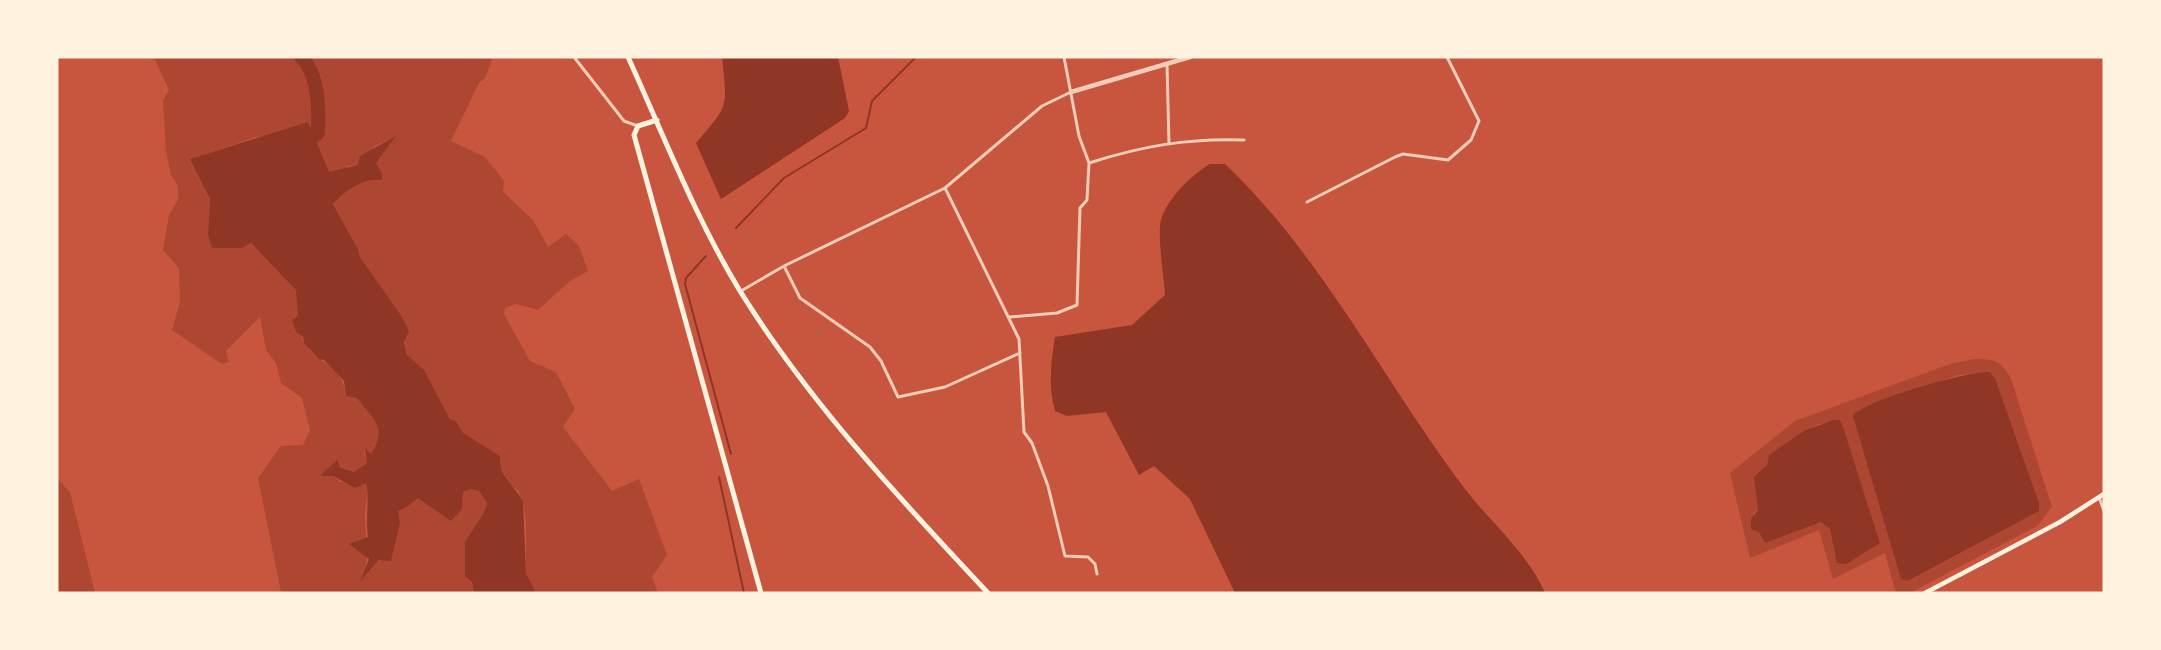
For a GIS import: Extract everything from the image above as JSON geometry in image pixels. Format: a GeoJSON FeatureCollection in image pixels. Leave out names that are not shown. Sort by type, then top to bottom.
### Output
{"type":"FeatureCollection","features":[{"type":"Feature","properties":{"kind":"highway"},"geometry":{"type":"LineString","coordinates":[[628,57],[693,204],[741,291],[822,407],[988,593]]}},
{"type":"Feature","properties":{"kind":"highway"},"geometry":{"type":"LineString","coordinates":[[657,120],[638,126],[634,135],[761,593]]}},
{"type":"Feature","properties":{"kind":"main road"},"geometry":{"type":"LineString","coordinates":[[1925,593],[2060,522],[2102,496]]}},
{"type":"Feature","properties":{"kind":"street"},"geometry":{"type":"LineString","coordinates":[[574,57],[624,121],[638,126]]}},
{"type":"Feature","properties":{"kind":"street"},"geometry":{"type":"LineString","coordinates":[[1010,317],[1057,313],[1077,305],[1080,208],[1087,200],[1089,164],[1079,136],[1064,57]]}},
{"type":"Feature","properties":{"kind":"street"},"geometry":{"type":"LineString","coordinates":[[741,291],[784,266],[945,188],[1042,106],[1071,92],[1190,57]]}},
{"type":"Feature","properties":{"kind":"street"},"geometry":{"type":"LineString","coordinates":[[1307,202],[1395,157],[1403,154],[1448,160],[1471,140],[1479,121],[1446,57]]}},
{"type":"Feature","properties":{"kind":"street"},"geometry":{"type":"LineString","coordinates":[[1167,64],[1169,144]]}},
{"type":"Feature","properties":{"kind":"street"},"geometry":{"type":"LineString","coordinates":[[1089,164],[1122,152],[1199,138],[1244,140]]}},
{"type":"Feature","properties":{"kind":"street"},"geometry":{"type":"LineString","coordinates":[[945,188],[1019,339],[1024,432],[1032,443],[1048,486],[1065,556],[1088,557],[1095,564],[1097,574]]}},
{"type":"Feature","properties":{"kind":"street"},"geometry":{"type":"LineString","coordinates":[[784,266],[800,298],[870,347],[881,361],[898,397],[945,387],[1020,353]]}},
{"type":"Feature","properties":{"kind":"street"},"geometry":{"type":"LineString","coordinates":[[2102,496],[2104,511]]}},
{"type":"Feature","properties":{"kind":"shaded area"},"geometry":{"type":"Polygon","coordinates":[[[154,57],[493,57],[485,78],[479,83],[451,141],[485,157],[504,181],[503,192],[533,220],[548,247],[566,234],[579,246],[588,271],[570,281],[538,310],[516,304],[505,308],[504,314],[530,361],[556,372],[575,409],[563,427],[612,491],[639,479],[667,555],[652,577],[658,593],[536,593],[526,573],[526,521],[523,501],[518,490],[510,486],[499,463],[500,456],[462,432],[456,421],[450,419],[424,370],[407,355],[400,314],[360,257],[333,203],[362,183],[382,180],[382,174],[375,164],[395,137],[375,146],[358,165],[347,166],[343,171],[329,172],[256,137],[191,159],[210,199],[208,235],[212,248],[250,243],[288,280],[298,296],[300,332],[305,344],[335,371],[344,385],[346,396],[357,398],[376,424],[378,437],[376,444],[371,454],[366,449],[364,450],[367,463],[354,472],[340,466],[337,461],[321,476],[333,476],[340,482],[366,482],[367,556],[362,580],[380,560],[397,511],[407,507],[418,497],[462,509],[463,492],[470,489],[479,491],[487,502],[483,514],[465,543],[474,593],[277,593],[281,592],[258,478],[281,446],[303,445],[310,430],[302,398],[281,383],[276,363],[266,350],[260,317],[226,351],[229,362],[222,364],[172,330],[180,302],[179,268],[163,250],[169,215],[178,200],[178,186],[171,175],[166,151],[163,100],[169,90],[154,57]]]}},
{"type":"Feature","properties":{"kind":"shaded area"},"geometry":{"type":"Polygon","coordinates":[[[722,57],[838,57],[849,111],[845,118],[721,199],[696,143],[715,120],[724,104],[722,57]]]}},
{"type":"Feature","properties":{"kind":"shaded area"},"geometry":{"type":"Polygon","coordinates":[[[308,122],[329,172],[358,165],[360,156],[396,136],[376,163],[382,174],[382,180],[369,181],[356,186],[333,204],[358,249],[360,257],[400,314],[409,331],[404,342],[407,355],[424,370],[450,419],[456,421],[462,432],[500,456],[504,475],[523,501],[526,573],[536,593],[474,593],[472,582],[465,576],[465,542],[483,514],[487,503],[479,491],[470,489],[463,492],[462,509],[451,521],[418,498],[398,511],[400,523],[391,561],[379,560],[360,582],[369,559],[349,544],[368,537],[366,483],[355,488],[333,476],[320,476],[337,460],[340,467],[354,472],[367,463],[365,448],[371,454],[378,437],[376,424],[357,398],[346,396],[344,381],[324,360],[319,359],[304,343],[303,337],[296,332],[292,320],[298,316],[296,290],[251,243],[242,248],[212,248],[208,235],[210,199],[190,159],[308,122]]]}},
{"type":"Feature","properties":{"kind":"shaded area"},"geometry":{"type":"Polygon","coordinates":[[[1210,164],[1225,164],[1260,200],[1292,239],[1322,279],[1465,489],[1529,564],[1545,593],[1235,593],[1190,499],[1154,466],[1139,475],[1106,412],[1067,416],[1055,411],[1051,365],[1055,337],[1132,325],[1165,295],[1160,246],[1161,220],[1181,188],[1195,174],[1210,164]]]}},
{"type":"Feature","properties":{"kind":"shaded area"},"geometry":{"type":"Polygon","coordinates":[[[1974,359],[1991,360],[1999,364],[2010,376],[2052,507],[2037,526],[1910,593],[1896,593],[1885,553],[1833,579],[1819,530],[1750,558],[1730,473],[1795,421],[1950,364],[1974,359]],[[1989,372],[1958,375],[1859,410],[1901,579],[1909,581],[2039,511],[2039,503],[1995,378],[1989,372]],[[1840,420],[1819,424],[1769,455],[1758,510],[1753,513],[1765,543],[1821,522],[1830,529],[1880,543],[1840,420]]]}},
{"type":"Feature","properties":{"kind":"shaded area"},"geometry":{"type":"Polygon","coordinates":[[[1989,372],[1995,378],[2039,503],[2039,511],[1908,581],[1901,579],[1853,416],[1894,395],[1960,376],[1989,372]]]}},
{"type":"Feature","properties":{"kind":"shaded area"},"geometry":{"type":"Polygon","coordinates":[[[1833,420],[1840,420],[1843,427],[1880,543],[1846,564],[1837,563],[1830,529],[1821,522],[1765,543],[1759,532],[1751,529],[1751,519],[1758,510],[1754,477],[1767,465],[1769,455],[1804,431],[1833,420]]]}},
{"type":"Feature","properties":{"kind":"shaded area"},"geometry":{"type":"Polygon","coordinates":[[[57,478],[70,492],[95,593],[57,593],[57,478]]]}},
{"type":"Feature","properties":{"kind":"waterway"},"geometry":{"type":"LineString","coordinates":[[300,147],[318,133],[315,82],[307,64],[301,57]]}},
{"type":"Feature","properties":{"kind":"waterway"},"geometry":{"type":"LineString","coordinates":[[736,228],[784,178],[866,128],[872,101],[916,57]]}},
{"type":"Feature","properties":{"kind":"waterway"},"geometry":{"type":"LineString","coordinates":[[706,256],[686,278],[685,284],[731,454]]}},
{"type":"Feature","properties":{"kind":"waterway"},"geometry":{"type":"LineString","coordinates":[[719,477],[744,593]]}}]}
